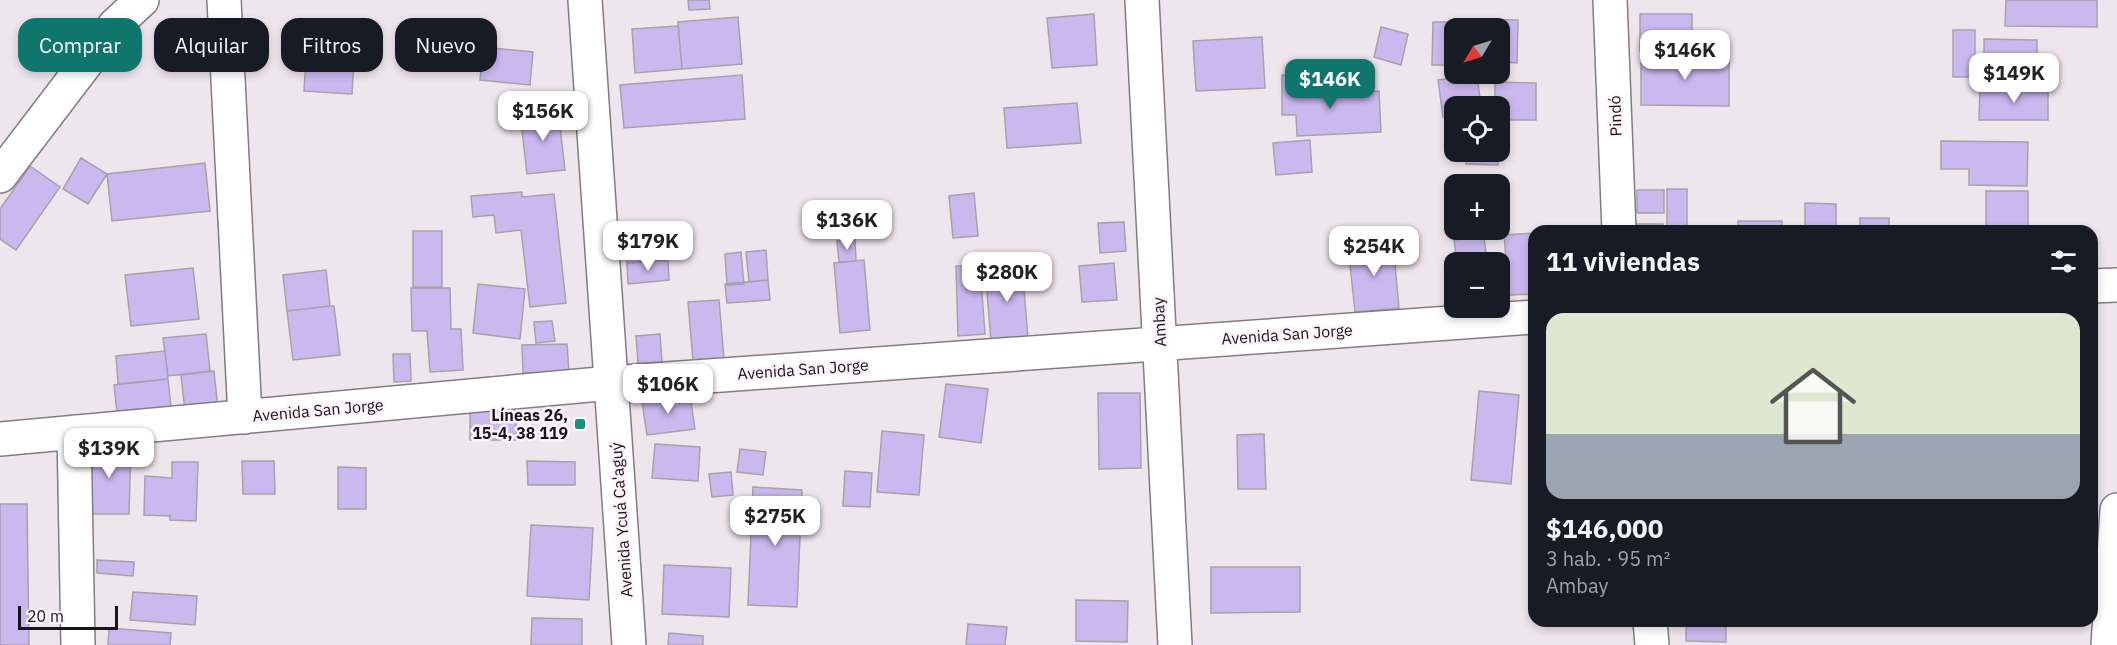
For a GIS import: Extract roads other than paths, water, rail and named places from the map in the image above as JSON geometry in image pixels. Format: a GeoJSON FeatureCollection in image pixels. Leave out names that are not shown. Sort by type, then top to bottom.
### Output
{"type":"FeatureCollection","features":[{"type":"Feature","properties":{"kind":"street"},"geometry":{"type":"LineString","coordinates":[[0,176],[115,25],[142,0]]}},
{"type":"Feature","properties":{"kind":"street"},"geometry":{"type":"LineString","coordinates":[[224,0],[245,417]]}},
{"type":"Feature","properties":{"kind":"street","name":"Avenida Ycuá Ca'aguý"},"geometry":{"type":"LineString","coordinates":[[585,0],[629,645]]}},
{"type":"Feature","properties":{"kind":"street","name":"Ambay"},"geometry":{"type":"LineString","coordinates":[[1142,0],[1175,645]]}},
{"type":"Feature","properties":{"kind":"street","name":"Pindó"},"geometry":{"type":"LineString","coordinates":[[1610,0],[1619,225]]}},
{"type":"Feature","properties":{"kind":"street"},"geometry":{"type":"LineString","coordinates":[[2098,286],[2117,285]]}},
{"type":"Feature","properties":{"kind":"street","name":"Avenida San Jorge"},"geometry":{"type":"LineString","coordinates":[[0,439],[611,383],[1528,316]]}},
{"type":"Feature","properties":{"kind":"street"},"geometry":{"type":"LineString","coordinates":[[74,432],[78,645]]}},
{"type":"Feature","properties":{"kind":"street"},"geometry":{"type":"LineString","coordinates":[[2108,645],[2115,572],[2117,510]]}},
{"type":"Feature","properties":{"kind":"street"},"geometry":{"type":"LineString","coordinates":[[1650,627],[1652,645]]}},
{"type":"Feature","properties":{"kind":"place","name":"Líneas 26, 15-4, 38 119"},"geometry":{"type":"Point","coordinates":[580,424]}}]}
